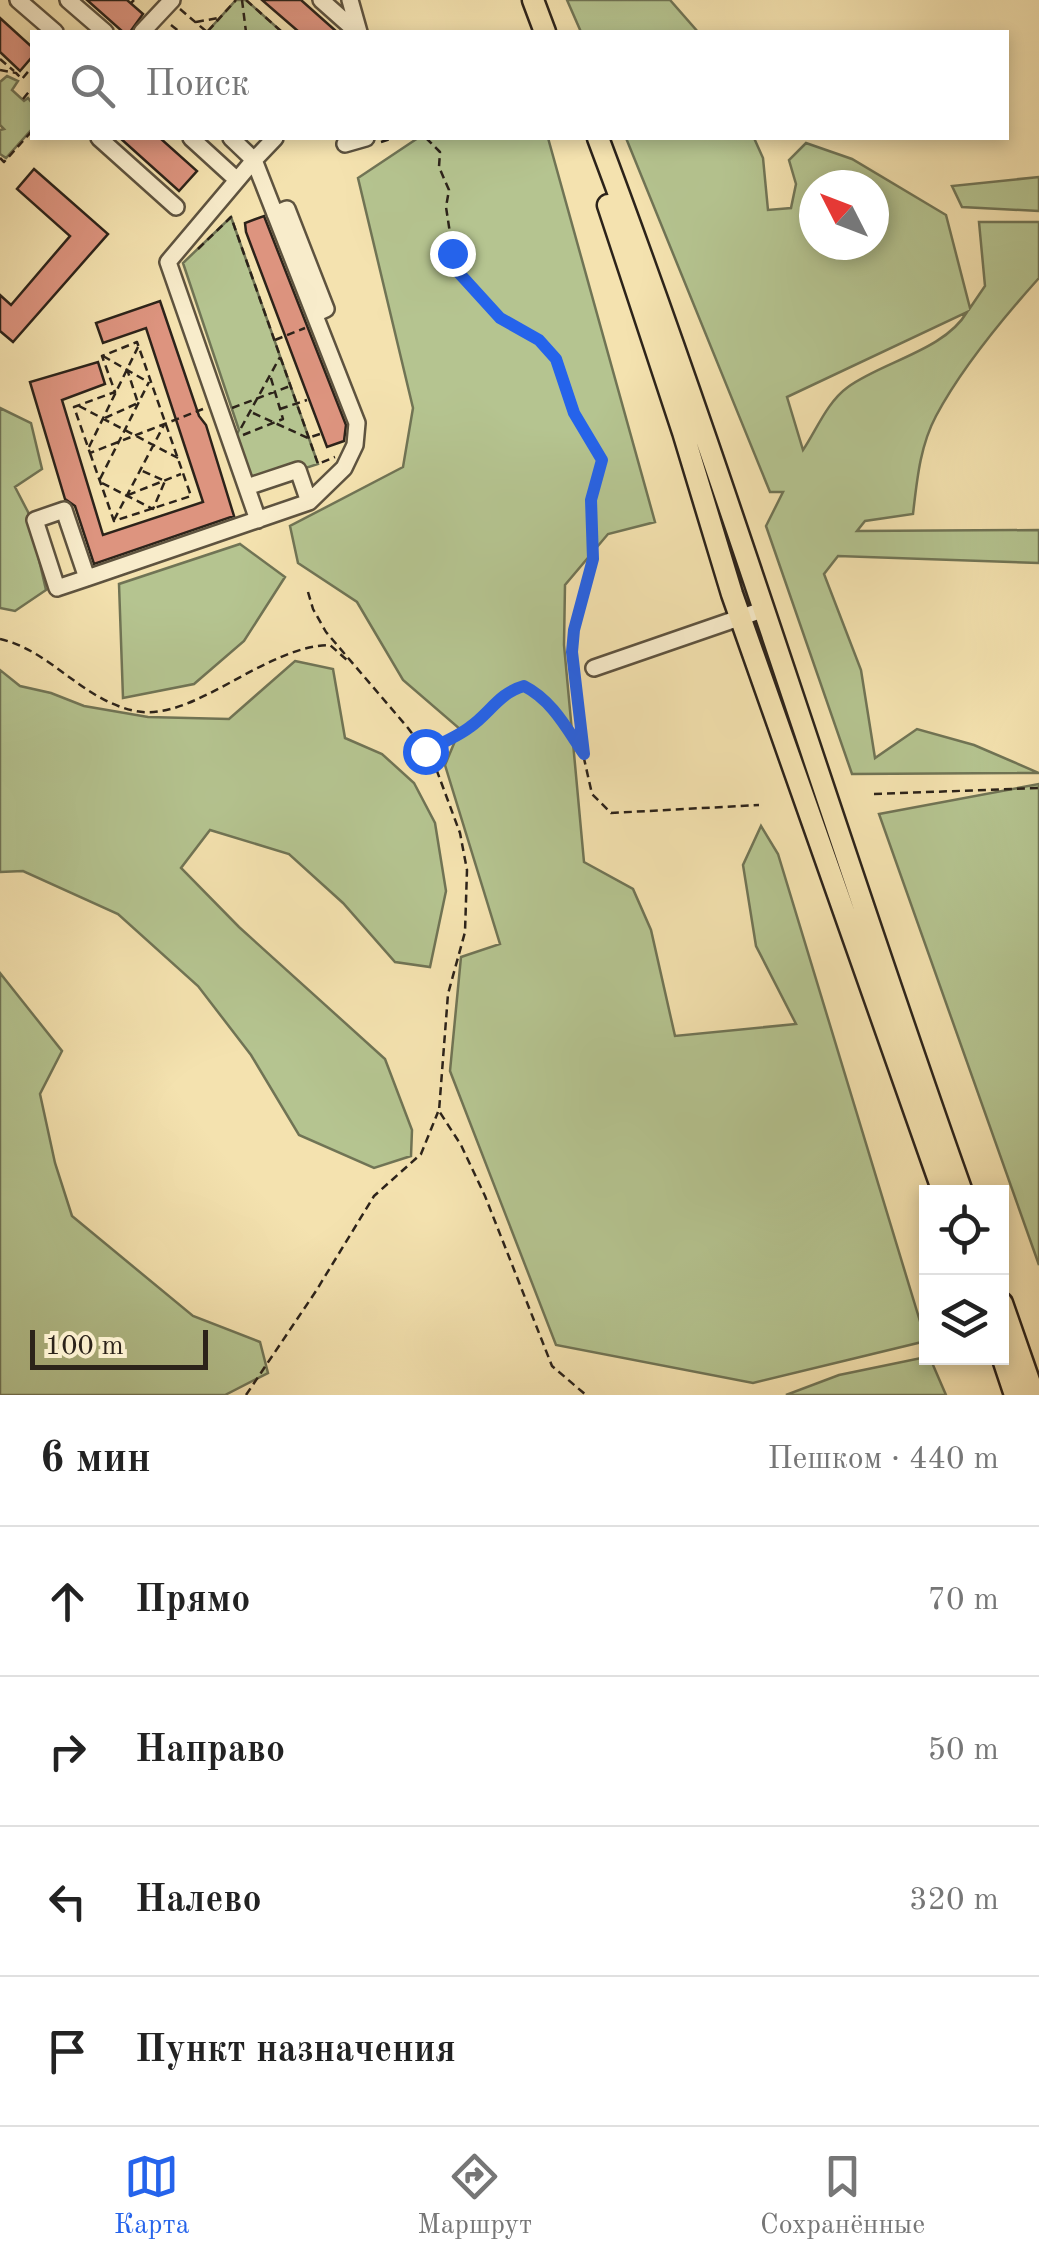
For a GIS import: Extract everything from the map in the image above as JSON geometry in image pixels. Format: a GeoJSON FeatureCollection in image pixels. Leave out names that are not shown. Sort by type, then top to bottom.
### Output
{"type":"FeatureCollection","features":[{"type":"Feature","properties":{"kind":"main road"},"geometry":{"type":"LineString","coordinates":[[533,0],[544,30]]}},
{"type":"Feature","properties":{"kind":"main road"},"geometry":{"type":"LineString","coordinates":[[546,0],[557,30]]}},
{"type":"Feature","properties":{"kind":"main road"},"geometry":{"type":"LineString","coordinates":[[585,140],[683,432],[740,618],[941,1185]]}},
{"type":"Feature","properties":{"kind":"main road"},"geometry":{"type":"LineString","coordinates":[[599,140],[725,492],[960,1185]]}},
{"type":"Feature","properties":{"kind":"main road"},"geometry":{"type":"LineString","coordinates":[[1009,1323],[1034,1395]]}},
{"type":"Feature","properties":{"kind":"main road"},"geometry":{"type":"LineString","coordinates":[[1005,1365],[1015,1395]]}},
{"type":"Feature","properties":{"kind":"street"},"geometry":{"type":"LineString","coordinates":[[18,0],[53,30]]}},
{"type":"Feature","properties":{"kind":"street"},"geometry":{"type":"LineString","coordinates":[[68,0],[102,30]]}},
{"type":"Feature","properties":{"kind":"street"},"geometry":{"type":"LineString","coordinates":[[144,30],[172,0]]}},
{"type":"Feature","properties":{"kind":"street"},"geometry":{"type":"LineString","coordinates":[[321,0],[356,30]]}},
{"type":"Feature","properties":{"kind":"street"},"geometry":{"type":"LineString","coordinates":[[350,0],[358,30]]}},
{"type":"Feature","properties":{"kind":"street"},"geometry":{"type":"LineString","coordinates":[[101,140],[176,207]]}},
{"type":"Feature","properties":{"kind":"street"},"geometry":{"type":"LineString","coordinates":[[193,140],[237,180]]}},
{"type":"Feature","properties":{"kind":"street"},"geometry":{"type":"LineString","coordinates":[[87,578],[64,510],[35,520],[57,588],[87,578],[258,520],[309,502],[344,468],[354,448],[358,423],[254,160],[232,140]]}},
{"type":"Feature","properties":{"kind":"street"},"geometry":{"type":"LineString","coordinates":[[258,520],[224,402],[168,262],[273,140]]}},
{"type":"Feature","properties":{"kind":"street"},"geometry":{"type":"LineString","coordinates":[[345,144],[359,140]]}},
{"type":"Feature","properties":{"kind":"street"},"geometry":{"type":"LineString","coordinates":[[247,487],[298,470],[309,502]]}},
{"type":"Feature","properties":{"kind":"street"},"geometry":{"type":"LineString","coordinates":[[594,668],[762,610]]}},
{"type":"Feature","properties":{"kind":"path"},"geometry":{"type":"LineString","coordinates":[[172,0],[205,30]]}},
{"type":"Feature","properties":{"kind":"path"},"geometry":{"type":"LineString","coordinates":[[246,0],[277,30]]}},
{"type":"Feature","properties":{"kind":"path"},"geometry":{"type":"LineString","coordinates":[[246,0],[246,30]]}},
{"type":"Feature","properties":{"kind":"path"},"geometry":{"type":"LineString","coordinates":[[209,30],[234,1]]}},
{"type":"Feature","properties":{"kind":"path"},"geometry":{"type":"LineString","coordinates":[[195,22],[219,18]]}},
{"type":"Feature","properties":{"kind":"path"},"geometry":{"type":"LineString","coordinates":[[279,30],[286,21]]}},
{"type":"Feature","properties":{"kind":"path"},"geometry":{"type":"LineString","coordinates":[[2,59],[22,78],[30,69]]}},
{"type":"Feature","properties":{"kind":"path"},"geometry":{"type":"LineString","coordinates":[[0,70],[16,73]]}},
{"type":"Feature","properties":{"kind":"path"},"geometry":{"type":"LineString","coordinates":[[0,80],[7,72]]}},
{"type":"Feature","properties":{"kind":"path"},"geometry":{"type":"LineString","coordinates":[[22,99],[30,90]]}},
{"type":"Feature","properties":{"kind":"path"},"geometry":{"type":"LineString","coordinates":[[0,158],[4,162],[30,134]]}},
{"type":"Feature","properties":{"kind":"path"},"geometry":{"type":"LineString","coordinates":[[428,140],[440,152],[438,167],[449,190],[446,207],[454,266],[504,322],[539,340],[553,356],[578,421],[602,460],[591,500],[593,559],[572,652],[592,794],[611,813],[759,804]]}},
{"type":"Feature","properties":{"kind":"path"},"geometry":{"type":"LineString","coordinates":[[195,252],[231,217],[318,464],[354,448]]}},
{"type":"Feature","properties":{"kind":"path"},"geometry":{"type":"LineString","coordinates":[[240,245],[250,242]]}},
{"type":"Feature","properties":{"kind":"path"},"geometry":{"type":"LineString","coordinates":[[253,281],[263,278]]}},
{"type":"Feature","properties":{"kind":"path"},"geometry":{"type":"LineString","coordinates":[[266,317],[276,313]]}},
{"type":"Feature","properties":{"kind":"path"},"geometry":{"type":"LineString","coordinates":[[274,340],[316,319]]}},
{"type":"Feature","properties":{"kind":"path"},"geometry":{"type":"LineString","coordinates":[[102,356],[136,342],[192,496],[114,522]]}},
{"type":"Feature","properties":{"kind":"path"},"geometry":{"type":"LineString","coordinates":[[90,450],[138,347]]}},
{"type":"Feature","properties":{"kind":"path"},"geometry":{"type":"LineString","coordinates":[[102,356],[151,383]]}},
{"type":"Feature","properties":{"kind":"path"},"geometry":{"type":"LineString","coordinates":[[102,356],[115,392]]}},
{"type":"Feature","properties":{"kind":"path"},"geometry":{"type":"LineString","coordinates":[[270,375],[283,419],[235,438],[250,412],[256,400],[280,357]]}},
{"type":"Feature","properties":{"kind":"path"},"geometry":{"type":"LineString","coordinates":[[284,368],[295,365]]}},
{"type":"Feature","properties":{"kind":"path"},"geometry":{"type":"LineString","coordinates":[[127,370],[138,404]]}},
{"type":"Feature","properties":{"kind":"path"},"geometry":{"type":"LineString","coordinates":[[100,481],[151,383]]}},
{"type":"Feature","properties":{"kind":"path"},"geometry":{"type":"LineString","coordinates":[[90,450],[224,402],[233,409],[290,386]]}},
{"type":"Feature","properties":{"kind":"path"},"geometry":{"type":"LineString","coordinates":[[114,522],[74,407],[115,392]]}},
{"type":"Feature","properties":{"kind":"path"},"geometry":{"type":"LineString","coordinates":[[280,409],[308,400]]}},
{"type":"Feature","properties":{"kind":"path"},"geometry":{"type":"LineString","coordinates":[[103,418],[138,404]]}},
{"type":"Feature","properties":{"kind":"path"},"geometry":{"type":"LineString","coordinates":[[77,405],[179,459]]}},
{"type":"Feature","properties":{"kind":"path"},"geometry":{"type":"LineString","coordinates":[[250,412],[308,438],[320,434]]}},
{"type":"Feature","properties":{"kind":"path"},"geometry":{"type":"LineString","coordinates":[[114,522],[166,424]]}},
{"type":"Feature","properties":{"kind":"path"},"geometry":{"type":"LineString","coordinates":[[140,470],[164,481]]}},
{"type":"Feature","properties":{"kind":"path"},"geometry":{"type":"LineString","coordinates":[[126,496],[184,473]]}},
{"type":"Feature","properties":{"kind":"path"},"geometry":{"type":"LineString","coordinates":[[100,481],[153,508]]}},
{"type":"Feature","properties":{"kind":"path"},"geometry":{"type":"LineString","coordinates":[[153,508],[164,481]]}},
{"type":"Feature","properties":{"kind":"path"},"geometry":{"type":"LineString","coordinates":[[246,1395],[374,1196],[421,1154],[439,1111],[448,994],[465,932],[467,870],[460,834],[434,763],[326,632],[308,592]]}},
{"type":"Feature","properties":{"kind":"path"},"geometry":{"type":"LineString","coordinates":[[0,639],[25,648],[96,699],[153,713],[189,702],[249,670],[310,645],[330,645],[357,669]]}},
{"type":"Feature","properties":{"kind":"path"},"geometry":{"type":"LineString","coordinates":[[425,751],[469,728],[510,690],[524,686],[548,704],[584,754]]}},
{"type":"Feature","properties":{"kind":"path"},"geometry":{"type":"LineString","coordinates":[[874,794],[1039,788]]}},
{"type":"Feature","properties":{"kind":"path"},"geometry":{"type":"LineString","coordinates":[[439,1111],[485,1196],[552,1366],[586,1395]]}},
{"type":"Feature","properties":{"kind":"green space"},"geometry":{"type":"Polygon","coordinates":[[[236,0],[246,0],[280,30],[209,30],[236,0]]]}},
{"type":"Feature","properties":{"kind":"green space"},"geometry":{"type":"Polygon","coordinates":[[[567,0],[670,0],[696,30],[580,30],[567,0]]]}},
{"type":"Feature","properties":{"kind":"green space"},"geometry":{"type":"Polygon","coordinates":[[[7,76],[18,81],[12,90],[24,101],[30,100],[30,131],[6,158],[0,154],[0,130],[4,129],[0,125],[0,82],[7,76]]]}},
{"type":"Feature","properties":{"kind":"green space"},"geometry":{"type":"Polygon","coordinates":[[[415,140],[549,140],[655,522],[608,534],[565,585],[564,645],[584,862],[633,889],[651,930],[675,1036],[796,1024],[756,946],[743,865],[761,826],[778,854],[919,1318],[919,1343],[753,1383],[556,1345],[450,1071],[461,957],[500,944],[445,765],[460,729],[403,680],[357,602],[298,563],[290,526],[403,467],[413,408],[358,178],[415,140]]]}},
{"type":"Feature","properties":{"kind":"green space"},"geometry":{"type":"Polygon","coordinates":[[[627,140],[755,140],[763,158],[768,210],[791,208],[796,184],[789,160],[806,143],[852,159],[870,170],[799,170],[799,260],[889,260],[889,181],[946,215],[970,308],[985,286],[979,222],[1039,222],[1039,278],[984,344],[936,416],[923,451],[913,514],[865,521],[857,531],[1039,530],[1039,563],[838,556],[824,574],[861,670],[875,758],[917,729],[974,745],[1039,773],[852,774],[766,526],[783,492],[770,492],[627,140]],[[967,312],[787,397],[803,450],[828,409],[848,387],[944,336],[967,312]]]}},
{"type":"Feature","properties":{"kind":"green space"},"geometry":{"type":"Polygon","coordinates":[[[1039,177],[1039,211],[962,207],[952,186],[1039,177]]]}},
{"type":"Feature","properties":{"kind":"green space"},"geometry":{"type":"Polygon","coordinates":[[[231,217],[318,464],[247,487],[235,438],[239,430],[183,263],[231,217]]]}},
{"type":"Feature","properties":{"kind":"green space"},"geometry":{"type":"Polygon","coordinates":[[[0,408],[31,423],[42,469],[15,487],[28,512],[46,590],[15,611],[0,608],[0,408]]]}},
{"type":"Feature","properties":{"kind":"green space"},"geometry":{"type":"Polygon","coordinates":[[[240,544],[285,577],[244,641],[194,684],[123,698],[119,584],[240,544]]]}},
{"type":"Feature","properties":{"kind":"green space"},"geometry":{"type":"Polygon","coordinates":[[[295,661],[333,669],[345,738],[382,754],[414,783],[435,823],[446,891],[430,967],[395,962],[343,903],[289,854],[210,830],[181,868],[239,927],[385,1059],[412,1130],[411,1156],[374,1168],[299,1135],[251,1055],[198,986],[118,914],[23,871],[0,872],[0,670],[20,686],[84,706],[148,717],[229,719],[295,661]]]}},
{"type":"Feature","properties":{"kind":"green space"},"geometry":{"type":"Polygon","coordinates":[[[1039,784],[1039,1265],[879,814],[1039,784]]]}},
{"type":"Feature","properties":{"kind":"green space"},"geometry":{"type":"Polygon","coordinates":[[[0,973],[62,1051],[40,1094],[72,1216],[193,1316],[260,1342],[268,1373],[225,1395],[0,1395],[0,973]]]}},
{"type":"Feature","properties":{"kind":"green space"},"geometry":{"type":"Polygon","coordinates":[[[919,1358],[919,1365],[933,1365],[946,1395],[786,1395],[839,1375],[919,1358]]]}},
{"type":"Feature","properties":{"kind":"building"},"geometry":{"type":"Polygon","coordinates":[[[87,0],[127,0],[143,14],[131,30],[121,30],[87,0]]]}},
{"type":"Feature","properties":{"kind":"building"},"geometry":{"type":"Polygon","coordinates":[[[262,0],[301,0],[335,30],[297,30],[262,0]]]}},
{"type":"Feature","properties":{"kind":"building"},"geometry":{"type":"Polygon","coordinates":[[[0,18],[30,45],[30,59],[20,71],[0,52],[0,18]]]}},
{"type":"Feature","properties":{"kind":"building"},"geometry":{"type":"Polygon","coordinates":[[[122,140],[162,140],[197,171],[179,191],[122,140]]]}},
{"type":"Feature","properties":{"kind":"building"},"geometry":{"type":"Polygon","coordinates":[[[34,169],[108,234],[13,342],[0,331],[0,295],[11,305],[70,236],[17,189],[34,169]]]}},
{"type":"Feature","properties":{"kind":"building"},"geometry":{"type":"Polygon","coordinates":[[[264,216],[346,425],[344,441],[327,447],[246,232],[245,223],[264,216]]]}},
{"type":"Feature","properties":{"kind":"building"},"geometry":{"type":"Polygon","coordinates":[[[160,301],[199,416],[206,425],[234,516],[94,564],[75,506],[65,499],[30,382],[98,362],[105,384],[62,400],[103,535],[203,502],[146,328],[103,343],[96,323],[160,301]]]}},
{"type":"Feature","properties":{"kind":"route"},"geometry":{"type":"LineString","coordinates":[[425,751],[469,728],[510,690],[524,686],[548,704],[584,754],[572,652],[593,559],[592,494],[603,465],[600,453],[570,404],[556,359],[539,340],[500,318],[459,273],[452,253]]}}]}
